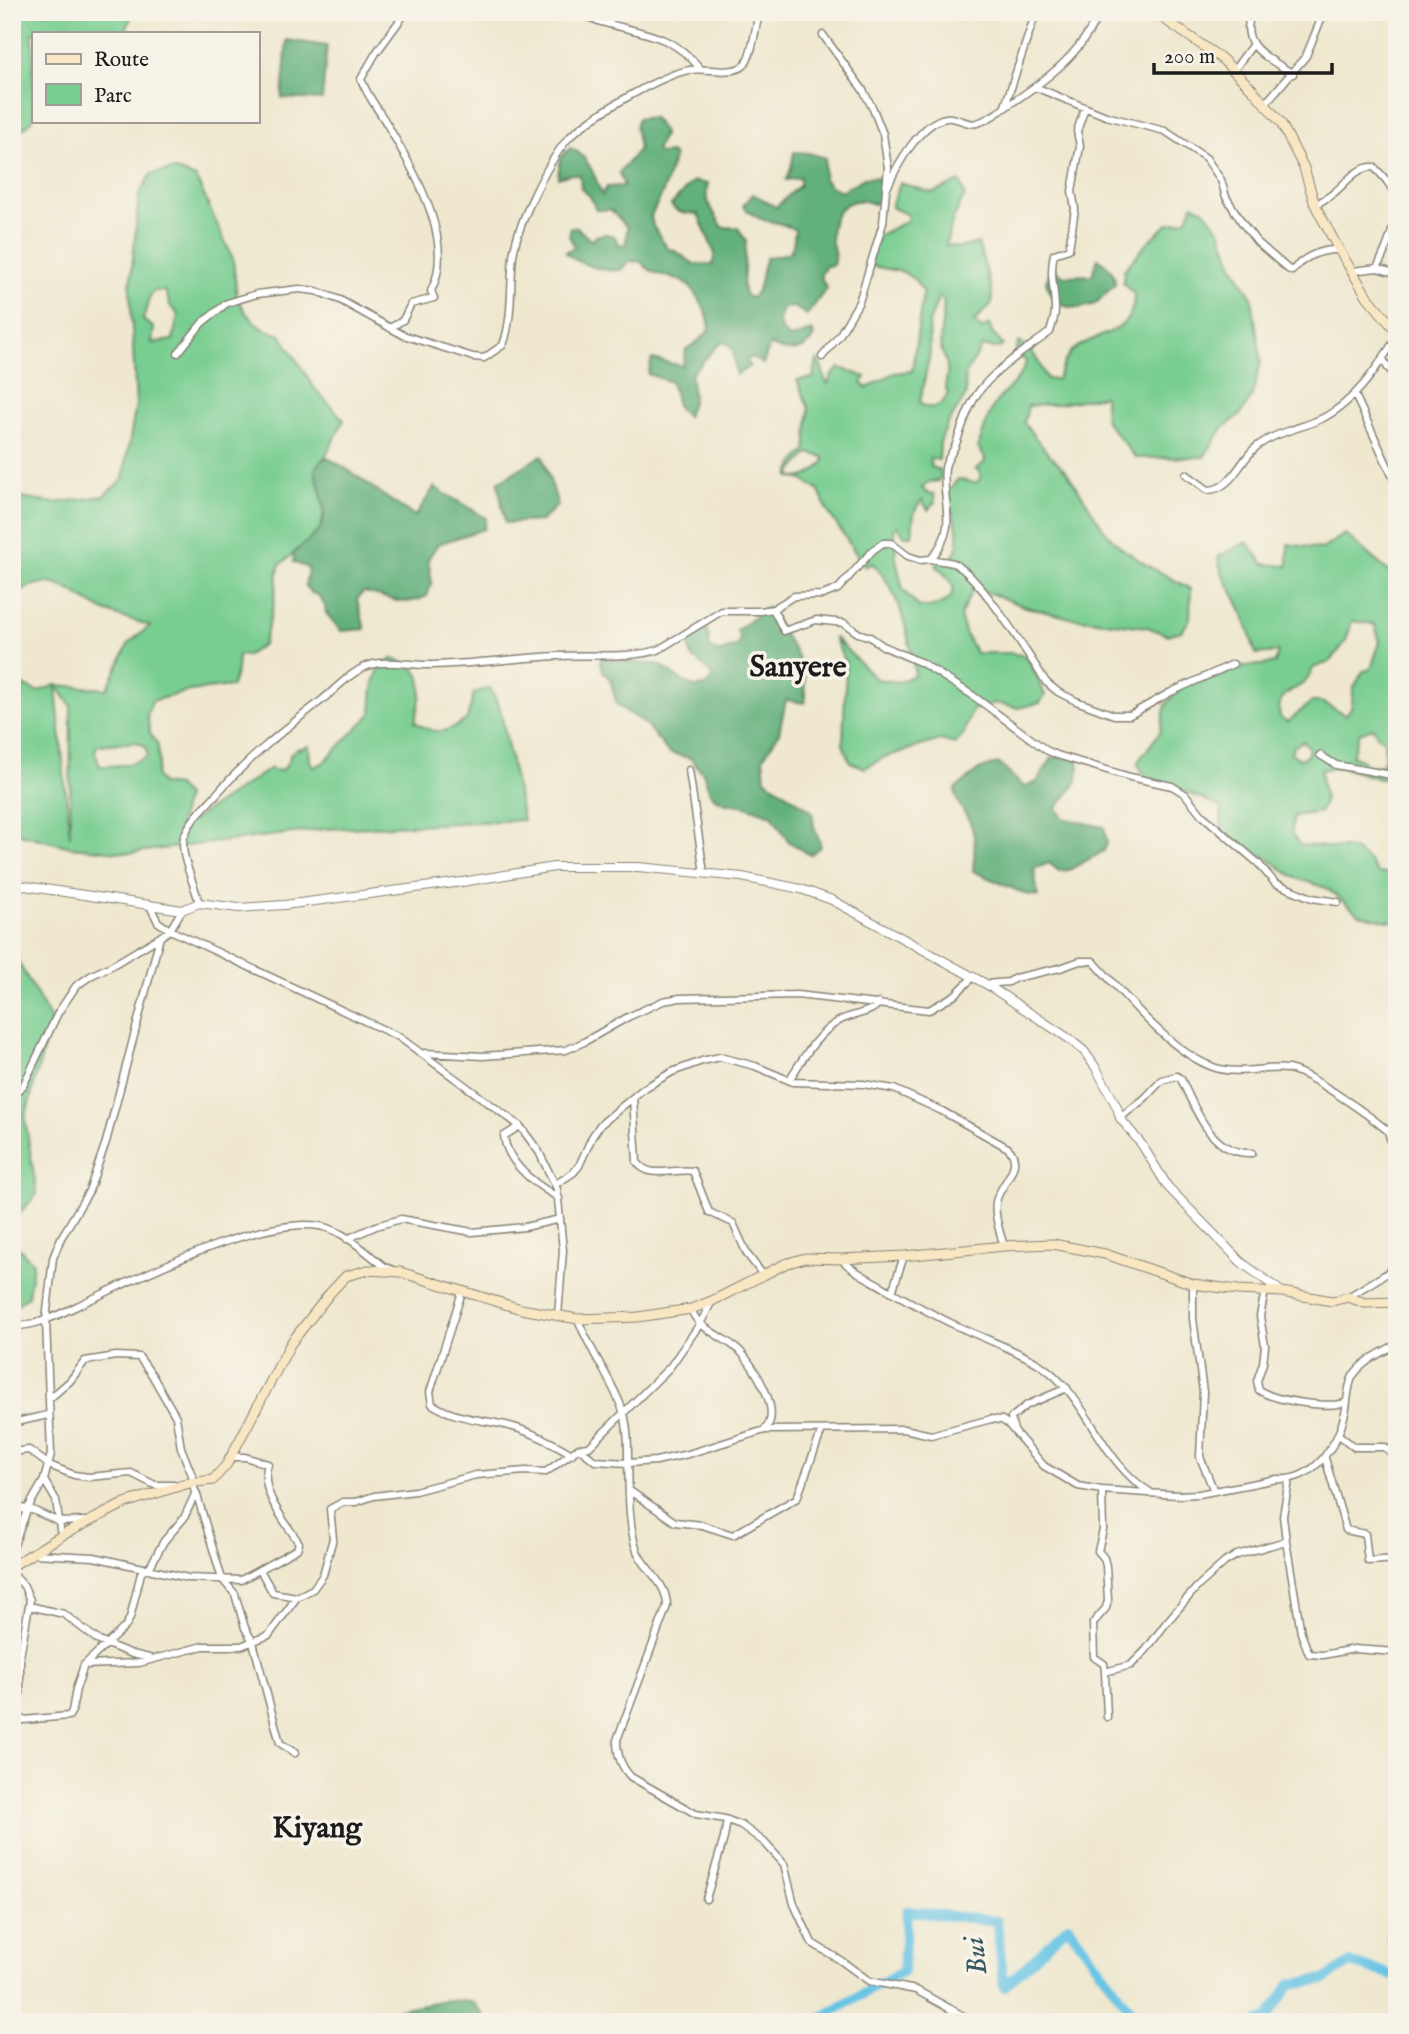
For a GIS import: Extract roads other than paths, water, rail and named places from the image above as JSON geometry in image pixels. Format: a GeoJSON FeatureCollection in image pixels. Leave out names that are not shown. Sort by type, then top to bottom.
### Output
{"type":"FeatureCollection","features":[{"type":"Feature","properties":{"kind":"main road"},"geometry":{"type":"LineString","coordinates":[[1154,12],[1234,70],[1265,104],[1289,136],[1311,186],[1315,205],[1339,250],[1367,296],[1397,334]]}},
{"type":"Feature","properties":{"kind":"main road"},"geometry":{"type":"LineString","coordinates":[[12,1566],[61,1536],[125,1503],[191,1483],[213,1480],[222,1471],[247,1428],[291,1343],[346,1276],[372,1270],[400,1272],[521,1309],[578,1320],[638,1317],[691,1309],[802,1258],[841,1259],[1053,1244],[1105,1254],[1193,1284],[1282,1292],[1332,1301],[1348,1297],[1365,1303],[1397,1302]]}},
{"type":"Feature","properties":{"kind":"street"},"geometry":{"type":"LineString","coordinates":[[390,328],[403,320],[411,304],[433,298],[431,291],[438,277],[439,260],[438,242],[429,205],[361,79],[406,12]]}},
{"type":"Feature","properties":{"kind":"street"},"geometry":{"type":"LineString","coordinates":[[576,12],[592,20],[653,34],[669,41],[691,57],[700,68],[697,69]]}},
{"type":"Feature","properties":{"kind":"street"},"geometry":{"type":"LineString","coordinates":[[178,353],[202,323],[227,303],[237,298],[267,292],[299,289],[316,291],[340,300],[402,335],[484,358],[503,345],[508,329],[513,252],[527,212],[552,160],[568,138],[612,108],[663,79],[697,69],[729,71],[741,68],[748,61],[758,12]]}},
{"type":"Feature","properties":{"kind":"street"},"geometry":{"type":"LineString","coordinates":[[1004,108],[1036,12]]}},
{"type":"Feature","properties":{"kind":"street"},"geometry":{"type":"LineString","coordinates":[[886,191],[898,164],[934,122],[948,117],[975,124],[1004,108],[1051,75],[1080,46],[1099,12]]}},
{"type":"Feature","properties":{"kind":"street"},"geometry":{"type":"LineString","coordinates":[[1252,12],[1247,25],[1253,44],[1258,51],[1293,74]]}},
{"type":"Feature","properties":{"kind":"street"},"geometry":{"type":"LineString","coordinates":[[1265,104],[1306,56],[1324,12]]}},
{"type":"Feature","properties":{"kind":"street"},"geometry":{"type":"LineString","coordinates":[[822,357],[839,336],[859,302],[883,223],[888,168],[883,134],[873,109],[863,90],[823,35]]}},
{"type":"Feature","properties":{"kind":"street"},"geometry":{"type":"LineString","coordinates":[[1234,70],[1253,44]]}},
{"type":"Feature","properties":{"kind":"street"},"geometry":{"type":"LineString","coordinates":[[1035,87],[1085,108],[1165,131],[1206,158],[1243,224],[1257,242],[1288,269],[1292,271],[1297,264],[1328,249],[1339,250]]}},
{"type":"Feature","properties":{"kind":"street"},"geometry":{"type":"LineString","coordinates":[[931,559],[942,547],[949,518],[946,464],[972,405],[980,390],[1015,358],[1050,332],[1055,312],[1050,279],[1052,263],[1054,254],[1069,249],[1073,234],[1075,209],[1072,191],[1080,146],[1077,131],[1085,108]]}},
{"type":"Feature","properties":{"kind":"street"},"geometry":{"type":"LineString","coordinates":[[1315,205],[1335,192],[1352,174],[1374,167],[1391,186],[1394,202],[1394,224],[1388,247],[1377,268]]}},
{"type":"Feature","properties":{"kind":"street"},"geometry":{"type":"LineString","coordinates":[[1352,271],[1377,268],[1397,274]]}},
{"type":"Feature","properties":{"kind":"street"},"geometry":{"type":"LineString","coordinates":[[1186,474],[1208,490],[1223,486],[1255,448],[1277,435],[1325,417],[1354,395],[1383,359],[1397,334]]}},
{"type":"Feature","properties":{"kind":"street"},"geometry":{"type":"LineString","coordinates":[[1383,359],[1397,377]]}},
{"type":"Feature","properties":{"kind":"street"},"geometry":{"type":"LineString","coordinates":[[1354,395],[1397,486]]}},
{"type":"Feature","properties":{"kind":"street"},"geometry":{"type":"LineString","coordinates":[[199,903],[182,850],[191,822],[265,743],[362,669],[388,662],[428,666],[559,656],[625,656],[648,653],[658,650],[722,611],[773,609],[794,596],[823,595],[838,589],[873,550],[883,543],[891,543],[908,556],[920,560],[952,563],[961,568],[997,607],[1046,682],[1058,692],[1114,715],[1130,715],[1171,692],[1233,664]]}},
{"type":"Feature","properties":{"kind":"street"},"geometry":{"type":"LineString","coordinates":[[773,609],[784,631],[816,620],[838,620],[883,646],[922,663],[1057,755],[1129,777],[1172,786],[1185,794],[1202,815],[1258,863],[1275,883],[1312,898],[1338,902]]}},
{"type":"Feature","properties":{"kind":"street"},"geometry":{"type":"LineString","coordinates":[[1320,755],[1336,765],[1397,776]]}},
{"type":"Feature","properties":{"kind":"street"},"geometry":{"type":"LineString","coordinates":[[690,770],[704,873]]}},
{"type":"Feature","properties":{"kind":"street"},"geometry":{"type":"LineString","coordinates":[[14,886],[182,910],[199,903],[239,908],[284,905],[554,867],[638,867],[704,873],[742,877],[801,890],[851,909],[986,984],[1084,1051],[1118,1107],[1120,1118],[1142,1145],[1168,1187],[1241,1262],[1282,1292]]}},
{"type":"Feature","properties":{"kind":"street"},"geometry":{"type":"LineString","coordinates":[[150,906],[158,922],[170,930],[399,1037],[520,1126],[539,1152],[556,1184],[559,1198],[563,1260],[558,1316]]}},
{"type":"Feature","properties":{"kind":"street"},"geometry":{"type":"LineString","coordinates":[[12,1095],[23,1086],[58,1013],[76,986],[170,930],[182,910]]}},
{"type":"Feature","properties":{"kind":"street"},"geometry":{"type":"LineString","coordinates":[[12,1550],[28,1508],[44,1479],[51,1454],[46,1320],[53,1258],[61,1238],[89,1191],[106,1142],[160,937]]}},
{"type":"Feature","properties":{"kind":"street"},"geometry":{"type":"LineString","coordinates":[[986,984],[1009,982],[1015,978],[1080,961],[1093,961],[1155,1026],[1179,1046],[1213,1067],[1241,1073],[1288,1069],[1302,1074],[1361,1110],[1388,1131],[1397,1164]]}},
{"type":"Feature","properties":{"kind":"street"},"geometry":{"type":"LineString","coordinates":[[423,1053],[483,1056],[566,1050],[628,1017],[680,998],[797,995],[929,1010],[955,995],[973,977]]}},
{"type":"Feature","properties":{"kind":"street"},"geometry":{"type":"LineString","coordinates":[[789,1080],[816,1040],[829,1028],[842,1019],[871,1010],[879,1003]]}},
{"type":"Feature","properties":{"kind":"street"},"geometry":{"type":"LineString","coordinates":[[556,1184],[579,1166],[600,1125],[633,1098],[672,1072],[720,1057],[755,1066],[800,1083],[863,1084],[894,1089],[942,1111],[1008,1148],[1013,1153],[1013,1168],[997,1199],[996,1208],[1004,1246]]}},
{"type":"Feature","properties":{"kind":"street"},"geometry":{"type":"LineString","coordinates":[[1120,1118],[1162,1080],[1177,1076],[1181,1079],[1196,1114],[1224,1146],[1241,1153],[1252,1153]]}},
{"type":"Feature","properties":{"kind":"street"},"geometry":{"type":"LineString","coordinates":[[633,1098],[639,1166],[650,1172],[693,1171],[709,1212],[733,1223],[747,1254],[763,1275]]}},
{"type":"Feature","properties":{"kind":"street"},"geometry":{"type":"LineString","coordinates":[[1388,1131],[1393,1130],[1397,1124]]}},
{"type":"Feature","properties":{"kind":"street"},"geometry":{"type":"LineString","coordinates":[[520,1126],[504,1136],[512,1157],[535,1183],[559,1198]]}},
{"type":"Feature","properties":{"kind":"street"},"geometry":{"type":"LineString","coordinates":[[347,1239],[376,1226],[401,1219],[472,1232],[525,1227],[560,1219]]}},
{"type":"Feature","properties":{"kind":"street"},"geometry":{"type":"LineString","coordinates":[[12,1326],[46,1320],[154,1270],[231,1240],[282,1227],[312,1224],[334,1230],[385,1267],[400,1272]]}},
{"type":"Feature","properties":{"kind":"street"},"geometry":{"type":"LineString","coordinates":[[892,1292],[904,1255]]}},
{"type":"Feature","properties":{"kind":"street"},"geometry":{"type":"LineString","coordinates":[[841,1259],[851,1269],[941,1319],[1039,1364],[1067,1388],[1118,1465],[1134,1482],[1152,1493],[1162,1494]]}},
{"type":"Feature","properties":{"kind":"street"},"geometry":{"type":"LineString","coordinates":[[1348,1297],[1386,1274],[1397,1263]]}},
{"type":"Feature","properties":{"kind":"street"},"geometry":{"type":"LineString","coordinates":[[1193,1284],[1194,1331],[1203,1392],[1200,1457],[1210,1475],[1214,1491]]}},
{"type":"Feature","properties":{"kind":"street"},"geometry":{"type":"LineString","coordinates":[[1265,1291],[1260,1316],[1265,1346],[1257,1381],[1259,1390],[1263,1394],[1292,1401],[1339,1405],[1347,1402]]}},
{"type":"Feature","properties":{"kind":"street"},"geometry":{"type":"LineString","coordinates":[[462,1292],[430,1392],[432,1404],[470,1420],[502,1424],[530,1433],[558,1444],[572,1454]]}},
{"type":"Feature","properties":{"kind":"street"},"geometry":{"type":"LineString","coordinates":[[84,1665],[119,1665],[172,1656],[192,1648],[234,1647],[269,1635],[297,1597],[313,1589],[323,1575],[333,1538],[330,1509],[343,1502],[415,1491],[477,1475],[546,1472],[579,1448],[589,1447],[660,1380],[700,1324],[712,1301]]}},
{"type":"Feature","properties":{"kind":"street"},"geometry":{"type":"LineString","coordinates":[[691,1309],[694,1319],[737,1349],[756,1373],[770,1406],[771,1421],[765,1430]]}},
{"type":"Feature","properties":{"kind":"street"},"geometry":{"type":"LineString","coordinates":[[578,1320],[624,1412],[630,1517],[636,1549],[665,1590],[667,1606],[617,1740],[617,1750],[626,1771],[631,1777],[696,1814],[741,1825],[779,1858],[784,1864],[794,1904],[816,1947],[869,1981],[916,1990],[974,2022]]}},
{"type":"Feature","properties":{"kind":"street"},"geometry":{"type":"LineString","coordinates":[[579,1448],[595,1461],[628,1463],[688,1454],[765,1430],[904,1429],[931,1435],[991,1419],[1002,1420],[1014,1430],[1044,1466],[1078,1486],[1178,1495],[1214,1491],[1277,1479],[1289,1480],[1325,1458],[1339,1435],[1350,1383],[1357,1371],[1397,1344]]}},
{"type":"Feature","properties":{"kind":"street"},"geometry":{"type":"LineString","coordinates":[[49,1399],[70,1381],[85,1361],[116,1356],[139,1357],[152,1375],[176,1417],[191,1483],[222,1579],[235,1594],[245,1628],[253,1642],[280,1743],[295,1752]]}},
{"type":"Feature","properties":{"kind":"street"},"geometry":{"type":"LineString","coordinates":[[1014,1430],[1011,1418],[1027,1405],[1067,1388]]}},
{"type":"Feature","properties":{"kind":"street"},"geometry":{"type":"LineString","coordinates":[[12,1423],[48,1415]]}},
{"type":"Feature","properties":{"kind":"street"},"geometry":{"type":"LineString","coordinates":[[630,1491],[676,1522],[702,1525],[736,1534],[797,1497],[822,1430]]}},
{"type":"Feature","properties":{"kind":"street"},"geometry":{"type":"LineString","coordinates":[[1339,1435],[1354,1447],[1385,1447],[1397,1459]]}},
{"type":"Feature","properties":{"kind":"street"},"geometry":{"type":"LineString","coordinates":[[12,1452],[29,1450],[49,1465],[83,1477],[131,1473],[158,1486],[191,1483]]}},
{"type":"Feature","properties":{"kind":"street"},"geometry":{"type":"LineString","coordinates":[[30,1554],[94,1557],[188,1578],[242,1580],[297,1549],[299,1544],[267,1492],[265,1472],[268,1464],[245,1457],[229,1457]]}},
{"type":"Feature","properties":{"kind":"street"},"geometry":{"type":"LineString","coordinates":[[1325,1458],[1346,1530],[1365,1534],[1368,1561],[1397,1559]]}},
{"type":"Feature","properties":{"kind":"street"},"geometry":{"type":"LineString","coordinates":[[44,1479],[56,1500],[61,1536]]}},
{"type":"Feature","properties":{"kind":"street"},"geometry":{"type":"LineString","coordinates":[[1289,1480],[1283,1516],[1301,1633],[1309,1654],[1323,1655],[1354,1649],[1397,1652]]}},
{"type":"Feature","properties":{"kind":"street"},"geometry":{"type":"LineString","coordinates":[[12,1721],[69,1716],[84,1665],[125,1627],[144,1569],[151,1565],[164,1541],[184,1518],[195,1494],[191,1483]]}},
{"type":"Feature","properties":{"kind":"street"},"geometry":{"type":"LineString","coordinates":[[1102,1490],[1103,1530],[1098,1551],[1106,1566],[1108,1600],[1106,1608],[1096,1618],[1093,1626],[1094,1657],[1104,1664],[1107,1717]]}},
{"type":"Feature","properties":{"kind":"street"},"geometry":{"type":"LineString","coordinates":[[12,1500],[23,1509],[28,1508],[59,1522],[80,1522],[99,1516]]}},
{"type":"Feature","properties":{"kind":"street"},"geometry":{"type":"LineString","coordinates":[[1105,1672],[1131,1665],[1197,1587],[1225,1562],[1246,1552],[1286,1541]]}},
{"type":"Feature","properties":{"kind":"street"},"geometry":{"type":"LineString","coordinates":[[49,1544],[53,1556]]}},
{"type":"Feature","properties":{"kind":"street"},"geometry":{"type":"LineString","coordinates":[[260,1570],[273,1593],[297,1597]]}},
{"type":"Feature","properties":{"kind":"street"},"geometry":{"type":"LineString","coordinates":[[12,1573],[29,1595],[20,1656],[20,1693],[12,1712]]}},
{"type":"Feature","properties":{"kind":"street"},"geometry":{"type":"LineString","coordinates":[[29,1606],[66,1615],[106,1644],[151,1659]]}},
{"type":"Feature","properties":{"kind":"street"},"geometry":{"type":"LineString","coordinates":[[706,1899],[727,1820]]}},
{"type":"Feature","properties":{"kind":"waterway","name":"Bui"},"geometry":{"type":"LineString","coordinates":[[814,2022],[903,1971],[907,1911],[997,1921],[1004,1987],[1068,1926],[1139,2022]]}},
{"type":"Feature","properties":{"kind":"waterway","name":"Bui"},"geometry":{"type":"LineString","coordinates":[[1397,1941],[1391,1939],[1397,1950]]}},
{"type":"Feature","properties":{"kind":"waterway","name":"Bui"},"geometry":{"type":"LineString","coordinates":[[1258,2022],[1267,2019],[1290,1984],[1325,1979],[1350,1963],[1397,1976]]}},
{"type":"Feature","properties":{"kind":"district","name":"Sanyere"},"geometry":{"type":"Point","coordinates":[798,668]}},
{"type":"Feature","properties":{"kind":"district","name":"Kiyang"},"geometry":{"type":"Point","coordinates":[317,1829]}}]}
